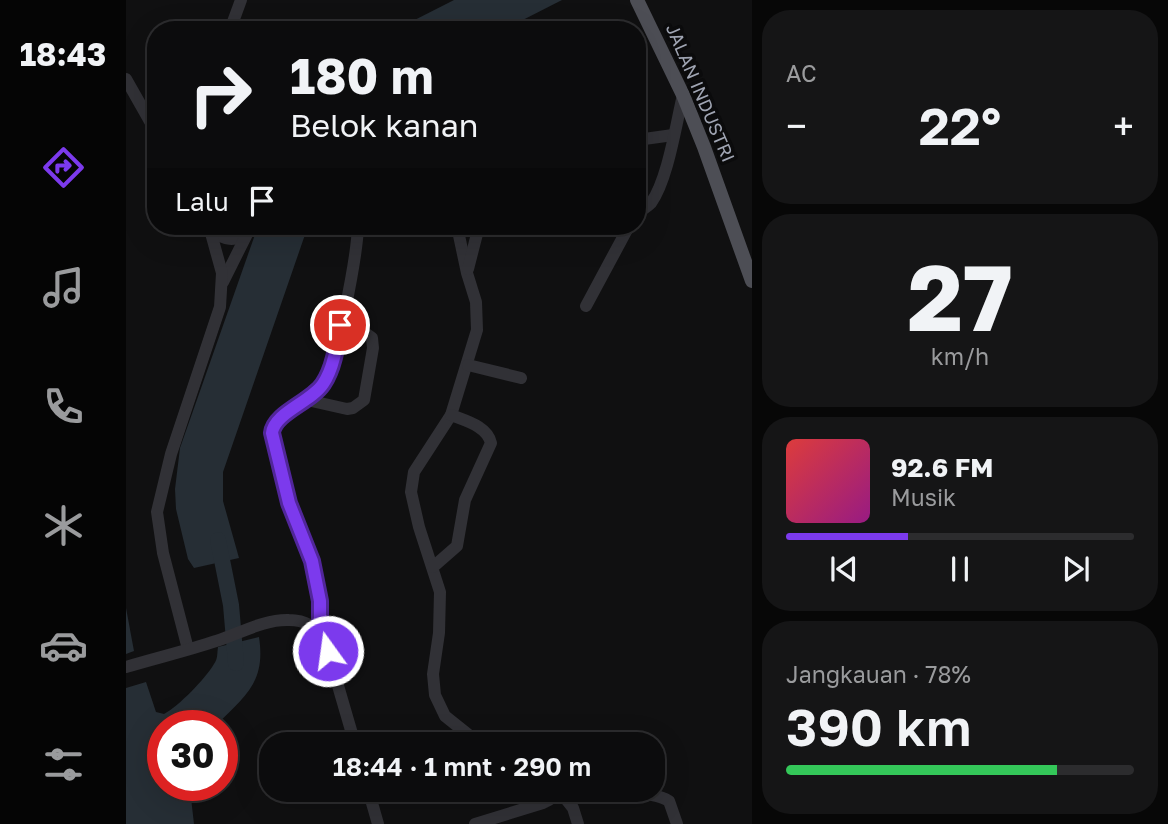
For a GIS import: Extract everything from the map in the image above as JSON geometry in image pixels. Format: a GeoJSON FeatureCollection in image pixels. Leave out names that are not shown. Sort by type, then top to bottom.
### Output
{"type":"FeatureCollection","features":[{"type":"Feature","properties":{"kind":"main road","name":"JALAN INDUSTRI"},"geometry":{"type":"LineString","coordinates":[[637,0],[683,95],[748,258],[751,281]]}},
{"type":"Feature","properties":{"kind":"street"},"geometry":{"type":"LineString","coordinates":[[233,21],[241,0]]}},
{"type":"Feature","properties":{"kind":"street"},"geometry":{"type":"LineString","coordinates":[[127,82],[147,116]]}},
{"type":"Feature","properties":{"kind":"street"},"geometry":{"type":"LineString","coordinates":[[646,208],[655,195],[683,95]]}},
{"type":"Feature","properties":{"kind":"street"},"geometry":{"type":"LineString","coordinates":[[646,139],[673,135]]}},
{"type":"Feature","properties":{"kind":"street"},"geometry":{"type":"LineString","coordinates":[[188,649],[163,553],[157,512],[171,454],[219,314],[223,282],[221,264],[212,235]]}},
{"type":"Feature","properties":{"kind":"street"},"geometry":{"type":"LineString","coordinates":[[218,235],[231,239],[239,239],[243,235]]}},
{"type":"Feature","properties":{"kind":"street"},"geometry":{"type":"LineString","coordinates":[[223,282],[247,235]]}},
{"type":"Feature","properties":{"kind":"street"},"geometry":{"type":"LineString","coordinates":[[352,732],[328,651],[320,633],[320,601],[312,561],[289,503],[272,433],[274,425],[282,417],[307,400],[326,380],[340,325],[356,235]]}},
{"type":"Feature","properties":{"kind":"street"},"geometry":{"type":"LineString","coordinates":[[459,235],[478,312],[477,330],[451,415],[424,453],[414,472],[411,486],[414,509],[433,566],[441,604],[433,674],[435,695],[445,716],[465,732]]}},
{"type":"Feature","properties":{"kind":"street"},"geometry":{"type":"LineString","coordinates":[[467,273],[477,235]]}},
{"type":"Feature","properties":{"kind":"street"},"geometry":{"type":"LineString","coordinates":[[586,306],[624,235]]}},
{"type":"Feature","properties":{"kind":"street"},"geometry":{"type":"LineString","coordinates":[[307,400],[347,409],[364,400],[373,348],[372,338],[365,332],[340,325]]}},
{"type":"Feature","properties":{"kind":"street"},"geometry":{"type":"LineString","coordinates":[[468,365],[521,378]]}},
{"type":"Feature","properties":{"kind":"street"},"geometry":{"type":"LineString","coordinates":[[433,566],[450,555],[457,546],[466,500],[491,443],[484,430],[451,415]]}},
{"type":"Feature","properties":{"kind":"street"},"geometry":{"type":"LineString","coordinates":[[126,667],[283,620],[297,620],[320,633]]}},
{"type":"Feature","properties":{"kind":"street"},"geometry":{"type":"LineString","coordinates":[[665,799],[677,824]]}},
{"type":"Feature","properties":{"kind":"street"},"geometry":{"type":"LineString","coordinates":[[372,802],[378,824]]}},
{"type":"Feature","properties":{"kind":"street"},"geometry":{"type":"LineString","coordinates":[[475,824],[545,802]]}},
{"type":"Feature","properties":{"kind":"street"},"geometry":{"type":"LineString","coordinates":[[569,802],[578,824]]}},
{"type":"Feature","properties":{"kind":"shaded area"},"geometry":{"type":"Polygon","coordinates":[[[454,0],[562,0],[521,21],[413,21],[454,0]]]}},
{"type":"Feature","properties":{"kind":"shaded area"},"geometry":{"type":"Polygon","coordinates":[[[255,235],[305,235],[223,472],[223,501],[239,558],[194,568],[188,559],[176,509],[175,489],[180,448],[255,235]]]}},
{"type":"Feature","properties":{"kind":"shaded area"},"geometry":{"type":"Polygon","coordinates":[[[126,608],[134,651],[126,654],[126,608]]]}},
{"type":"Feature","properties":{"kind":"shaded area"},"geometry":{"type":"Polygon","coordinates":[[[259,637],[259,666],[251,688],[231,710],[170,710],[204,677],[217,658],[218,647],[259,637]]]}},
{"type":"Feature","properties":{"kind":"shaded area"},"geometry":{"type":"Polygon","coordinates":[[[146,682],[155,710],[147,710],[147,801],[191,801],[194,824],[126,824],[126,688],[146,682]]]}},
{"type":"Feature","properties":{"kind":"waterway"},"geometry":{"type":"LineString","coordinates":[[218,540],[231,605],[236,663]]}},
{"type":"Feature","properties":{"kind":"route"},"geometry":{"type":"LineString","coordinates":[[328,651],[320,633],[320,601],[312,561],[292,513],[272,429],[282,417],[317,392],[324,383],[332,364],[340,325]]}}]}
